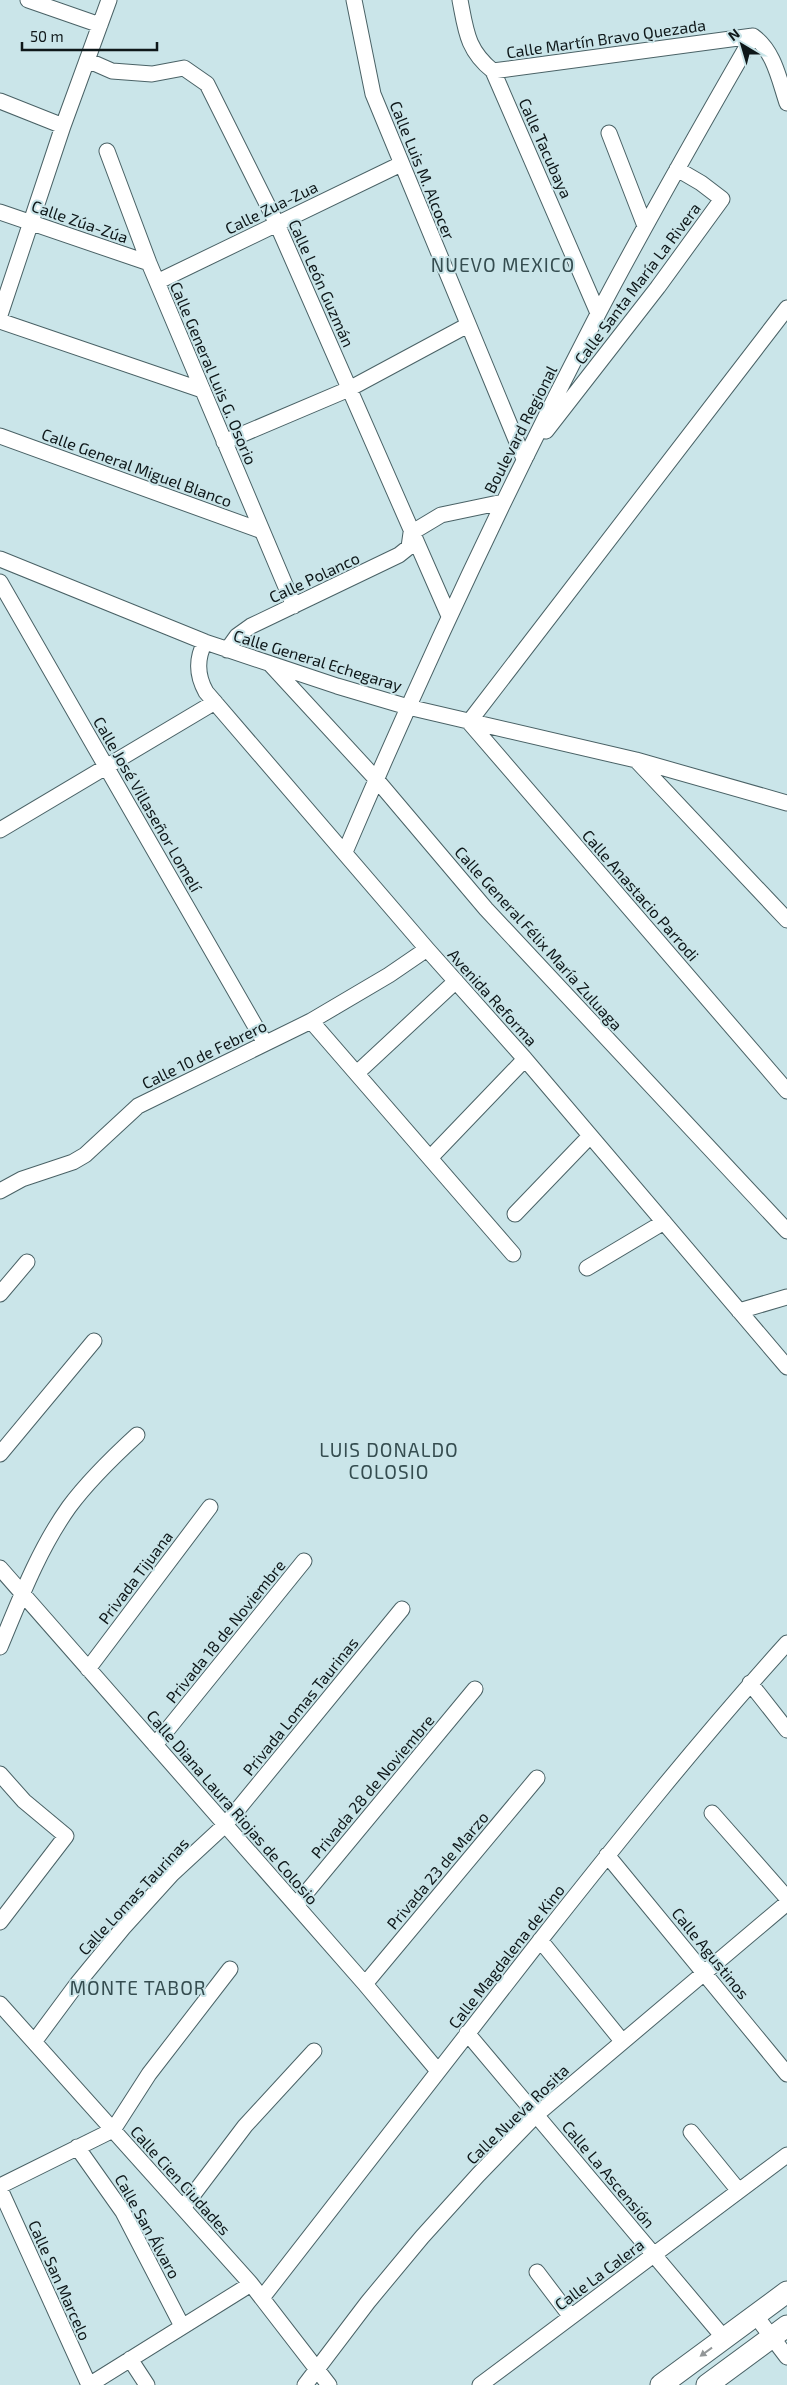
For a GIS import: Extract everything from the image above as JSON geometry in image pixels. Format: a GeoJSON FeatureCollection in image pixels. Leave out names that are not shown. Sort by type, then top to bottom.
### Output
{"type":"FeatureCollection","features":[{"type":"Feature","properties":{"kind":"street"},"geometry":{"type":"LineString","coordinates":[[28,0],[100,25]]}},
{"type":"Feature","properties":{"kind":"street"},"geometry":{"type":"LineString","coordinates":[[0,315],[63,126],[109,0]]}},
{"type":"Feature","properties":{"kind":"street","name":"Calle Luis M. Alcocer"},"geometry":{"type":"LineString","coordinates":[[354,0],[372,94],[524,459]]}},
{"type":"Feature","properties":{"kind":"street","name":"Calle Tacubaya"},"geometry":{"type":"LineString","coordinates":[[460,0],[472,48],[481,61],[493,71],[598,313]]}},
{"type":"Feature","properties":{"kind":"street"},"geometry":{"type":"LineString","coordinates":[[753,36],[766,48],[771,57],[787,103]]}},
{"type":"Feature","properties":{"kind":"street","name":"Calle Martín Bravo Quezada"},"geometry":{"type":"LineString","coordinates":[[493,71],[753,36]]}},
{"type":"Feature","properties":{"kind":"street","name":"Boulevard Regional"},"geometry":{"type":"LineString","coordinates":[[346,852],[408,706],[524,459],[598,313],[645,226],[753,36]]}},
{"type":"Feature","properties":{"kind":"street","name":"Calle León Guzmán"},"geometry":{"type":"LineString","coordinates":[[87,60],[112,72],[152,74],[184,68],[207,84],[277,224],[449,616]]}},
{"type":"Feature","properties":{"kind":"street"},"geometry":{"type":"LineString","coordinates":[[0,100],[63,126]]}},
{"type":"Feature","properties":{"kind":"street"},"geometry":{"type":"LineString","coordinates":[[608,133],[645,226]]}},
{"type":"Feature","properties":{"kind":"street","name":"Calle General Luis G. Osorio"},"geometry":{"type":"LineString","coordinates":[[107,151],[149,263],[294,606]]}},
{"type":"Feature","properties":{"kind":"street","name":"Calle Zua-Zua"},"geometry":{"type":"LineString","coordinates":[[157,282],[401,164]]}},
{"type":"Feature","properties":{"kind":"street","name":"Calle Santa María La Rivera"},"geometry":{"type":"LineString","coordinates":[[524,459],[658,287],[722,199],[701,183],[676,169]]}},
{"type":"Feature","properties":{"kind":"street","name":"Calle Zúa-Zúa"},"geometry":{"type":"LineString","coordinates":[[0,212],[149,263]]}},
{"type":"Feature","properties":{"kind":"street"},"geometry":{"type":"LineString","coordinates":[[469,722],[787,308]]}},
{"type":"Feature","properties":{"kind":"street"},"geometry":{"type":"LineString","coordinates":[[0,321],[202,390]]}},
{"type":"Feature","properties":{"kind":"street"},"geometry":{"type":"LineString","coordinates":[[224,442],[349,389],[468,325]]}},
{"type":"Feature","properties":{"kind":"street","name":"Calle General Miguel Blanco"},"geometry":{"type":"LineString","coordinates":[[0,436],[262,531]]}},
{"type":"Feature","properties":{"kind":"street"},"geometry":{"type":"LineString","coordinates":[[411,533],[441,515],[503,502]]}},
{"type":"Feature","properties":{"kind":"street","name":"Calle Polanco"},"geometry":{"type":"LineString","coordinates":[[227,650],[237,636],[251,626],[394,559],[409,547],[411,533]]}},
{"type":"Feature","properties":{"kind":"street","name":"Calle General Echegaray"},"geometry":{"type":"LineString","coordinates":[[0,559],[205,642],[270,664],[408,706],[469,722],[636,760],[787,803]]}},
{"type":"Feature","properties":{"kind":"street","name":"Calle José Villaseñor Lomelí"},"geometry":{"type":"LineString","coordinates":[[0,582],[266,1043]]}},
{"type":"Feature","properties":{"kind":"street","name":"Avenida Reforma"},"geometry":{"type":"LineString","coordinates":[[205,642],[200,654],[199,674],[203,686],[215,702],[346,852],[426,948],[525,1059],[787,1367]]}},
{"type":"Feature","properties":{"kind":"street","name":"Calle General Félix María Zuluaga"},"geometry":{"type":"LineString","coordinates":[[270,664],[376,779],[486,909],[787,1231]]}},
{"type":"Feature","properties":{"kind":"street"},"geometry":{"type":"LineString","coordinates":[[0,830],[215,702]]}},
{"type":"Feature","properties":{"kind":"street","name":"Calle Anastacio Parrodi"},"geometry":{"type":"LineString","coordinates":[[469,722],[787,1091]]}},
{"type":"Feature","properties":{"kind":"street"},"geometry":{"type":"LineString","coordinates":[[636,760],[787,920]]}},
{"type":"Feature","properties":{"kind":"street","name":"Calle 10 de Febrero"},"geometry":{"type":"LineString","coordinates":[[0,1191],[22,1179],[73,1162],[86,1155],[138,1106],[311,1021],[389,975],[426,948]]}},
{"type":"Feature","properties":{"kind":"street"},"geometry":{"type":"LineString","coordinates":[[357,1073],[456,981]]}},
{"type":"Feature","properties":{"kind":"street"},"geometry":{"type":"LineString","coordinates":[[311,1021],[513,1254]]}},
{"type":"Feature","properties":{"kind":"street"},"geometry":{"type":"LineString","coordinates":[[430,1158],[525,1059]]}},
{"type":"Feature","properties":{"kind":"street"},"geometry":{"type":"LineString","coordinates":[[515,1214],[590,1136]]}},
{"type":"Feature","properties":{"kind":"street"},"geometry":{"type":"LineString","coordinates":[[587,1268],[664,1222]]}},
{"type":"Feature","properties":{"kind":"street"},"geometry":{"type":"LineString","coordinates":[[0,1294],[27,1262]]}},
{"type":"Feature","properties":{"kind":"street"},"geometry":{"type":"LineString","coordinates":[[740,1311],[787,1297]]}},
{"type":"Feature","properties":{"kind":"street"},"geometry":{"type":"LineString","coordinates":[[0,1454],[94,1341]]}},
{"type":"Feature","properties":{"kind":"street"},"geometry":{"type":"LineString","coordinates":[[0,1647],[43,1549],[69,1506],[101,1468],[137,1434]]}},
{"type":"Feature","properties":{"kind":"street","name":"Privada Tijuana"},"geometry":{"type":"LineString","coordinates":[[88,1669],[210,1507]]}},
{"type":"Feature","properties":{"kind":"street","name":"Privada 18 de Noviembre"},"geometry":{"type":"LineString","coordinates":[[155,1746],[304,1561]]}},
{"type":"Feature","properties":{"kind":"street","name":"Calle Diana Laura Riojas de Colosio"},"geometry":{"type":"LineString","coordinates":[[0,1568],[365,1984],[438,2071]]}},
{"type":"Feature","properties":{"kind":"street","name":"Privada Lomas Taurinas"},"geometry":{"type":"LineString","coordinates":[[225,1825],[402,1609]]}},
{"type":"Feature","properties":{"kind":"street","name":"Calle Magdalena de Kino"},"geometry":{"type":"LineString","coordinates":[[262,2298],[607,1856],[750,1683],[787,1643]]}},
{"type":"Feature","properties":{"kind":"street"},"geometry":{"type":"LineString","coordinates":[[750,1683],[787,1730]]}},
{"type":"Feature","properties":{"kind":"street","name":"Privada 28 de Noviembre"},"geometry":{"type":"LineString","coordinates":[[296,1905],[475,1689]]}},
{"type":"Feature","properties":{"kind":"street"},"geometry":{"type":"LineString","coordinates":[[0,1774],[24,1801],[66,1836],[0,1922]]}},
{"type":"Feature","properties":{"kind":"street","name":"Privada 23 de Marzo"},"geometry":{"type":"LineString","coordinates":[[365,1984],[537,1778]]}},
{"type":"Feature","properties":{"kind":"street"},"geometry":{"type":"LineString","coordinates":[[712,1813],[787,1898]]}},
{"type":"Feature","properties":{"kind":"street","name":"Calle Lomas Taurinas"},"geometry":{"type":"LineString","coordinates":[[34,2042],[77,1984],[123,1928],[172,1874],[225,1825]]}},
{"type":"Feature","properties":{"kind":"street","name":"Calle Agustinos"},"geometry":{"type":"LineString","coordinates":[[607,1856],[787,2074]]}},
{"type":"Feature","properties":{"kind":"street","name":"Calle Nueva Rosita"},"geometry":{"type":"LineString","coordinates":[[304,2385],[422,2238],[478,2175],[536,2115],[787,1903]]}},
{"type":"Feature","properties":{"kind":"street"},"geometry":{"type":"LineString","coordinates":[[540,1940],[622,2041]]}},
{"type":"Feature","properties":{"kind":"street"},"geometry":{"type":"LineString","coordinates":[[0,2187],[113,2130],[166,2051],[230,1969]]}},
{"type":"Feature","properties":{"kind":"street","name":"Calle Cien Ciudades"},"geometry":{"type":"LineString","coordinates":[[0,2004],[251,2284],[329,2385]]}},
{"type":"Feature","properties":{"kind":"street","name":"Calle La Ascensión"},"geometry":{"type":"LineString","coordinates":[[467,2033],[724,2338]]}},
{"type":"Feature","properties":{"kind":"street"},"geometry":{"type":"LineString","coordinates":[[183,2208],[245,2126],[314,2051]]}},
{"type":"Feature","properties":{"kind":"street"},"geometry":{"type":"LineString","coordinates":[[691,2132],[739,2191]]}},
{"type":"Feature","properties":{"kind":"street","name":"Calle San Álvaro"},"geometry":{"type":"LineString","coordinates":[[78,2147],[123,2212],[182,2326]]}},
{"type":"Feature","properties":{"kind":"street","name":"Calle La Calera"},"geometry":{"type":"LineString","coordinates":[[480,2385],[787,2155]]}},
{"type":"Feature","properties":{"kind":"street","name":"Calle San Marcelo"},"geometry":{"type":"LineString","coordinates":[[0,2187],[89,2385]]}},
{"type":"Feature","properties":{"kind":"street"},"geometry":{"type":"LineString","coordinates":[[537,2272],[571,2316]]}},
{"type":"Feature","properties":{"kind":"street"},"geometry":{"type":"LineString","coordinates":[[89,2385],[251,2284]]}},
{"type":"Feature","properties":{"kind":"street"},"geometry":{"type":"LineString","coordinates":[[660,2385],[787,2292]]}},
{"type":"Feature","properties":{"kind":"street"},"geometry":{"type":"LineString","coordinates":[[755,2316],[779,2332],[787,2357]]}},
{"type":"Feature","properties":{"kind":"street"},"geometry":{"type":"LineString","coordinates":[[707,2385],[779,2332]]}},
{"type":"Feature","properties":{"kind":"street"},"geometry":{"type":"LineString","coordinates":[[130,2359],[147,2385]]}},
{"type":"Feature","properties":{"kind":"district","name":"NUEVO MEXICO"},"geometry":{"type":"Point","coordinates":[503,264]}},
{"type":"Feature","properties":{"kind":"district","name":"LUIS DONALDO COLOSIO"},"geometry":{"type":"Point","coordinates":[389,1460]}},
{"type":"Feature","properties":{"kind":"district","name":"MONTE TABOR"},"geometry":{"type":"Point","coordinates":[138,1987]}}]}
